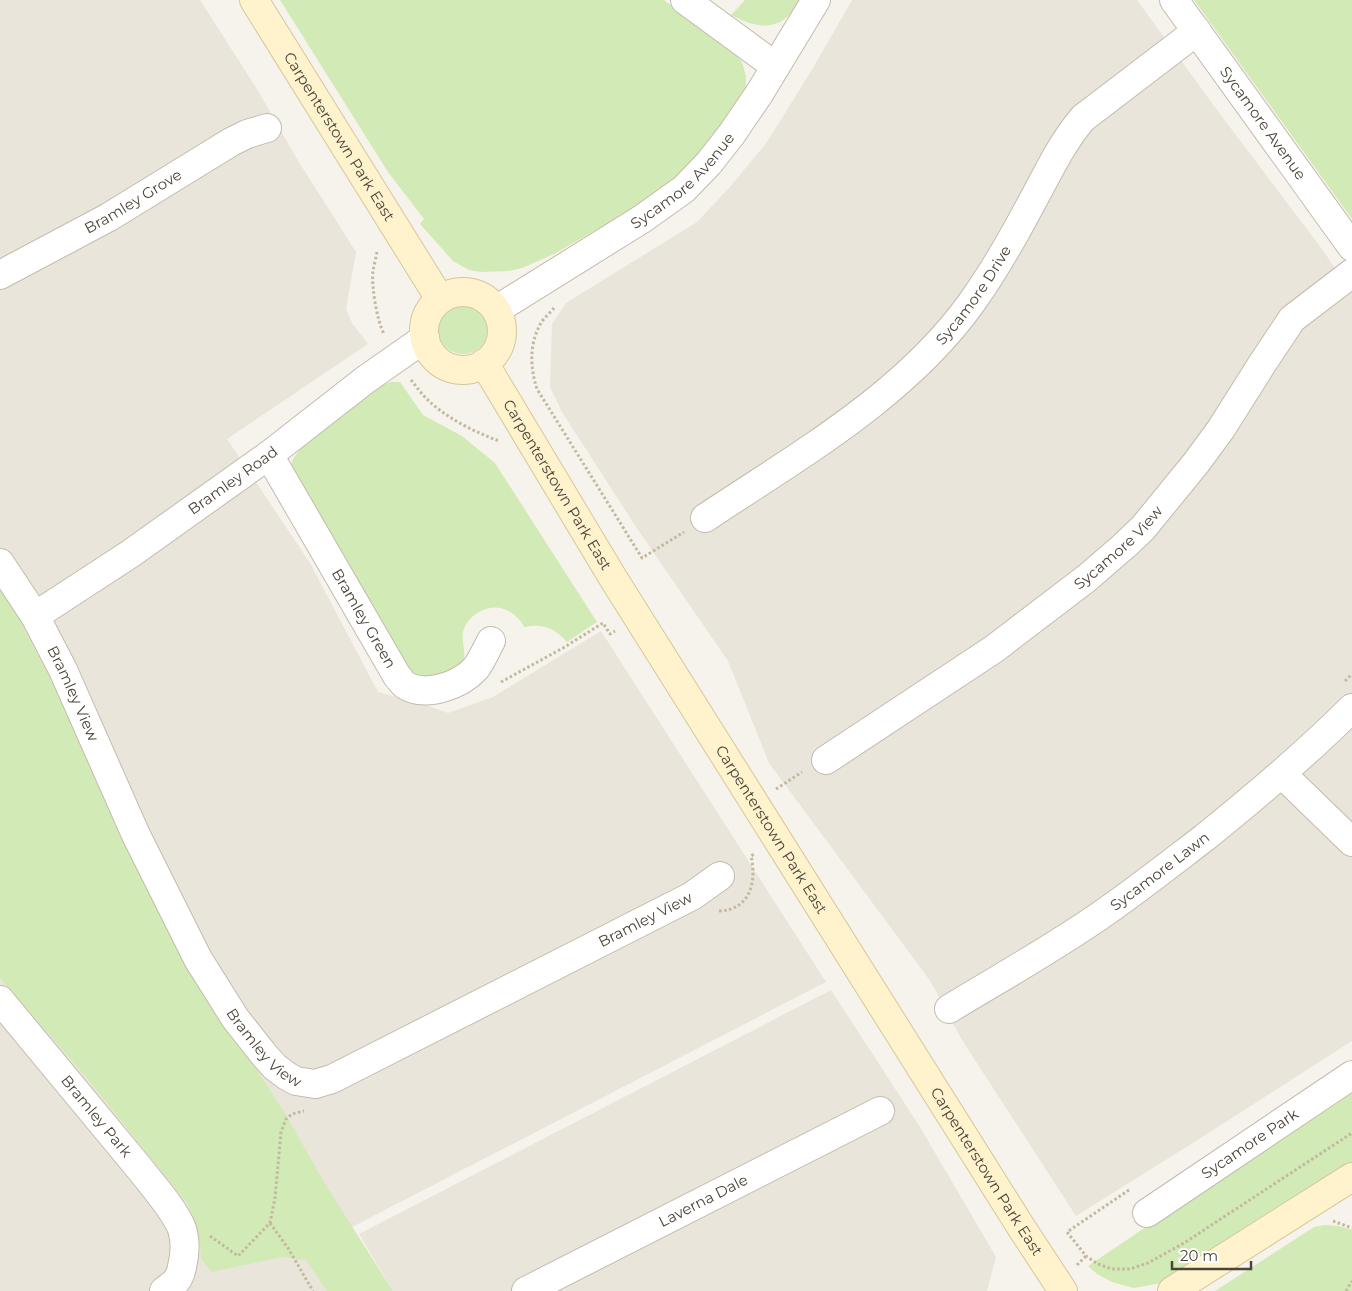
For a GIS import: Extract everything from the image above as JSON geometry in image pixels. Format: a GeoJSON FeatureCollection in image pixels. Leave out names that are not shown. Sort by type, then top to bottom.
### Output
{"type":"FeatureCollection","features":[{"type":"Feature","properties":{"kind":"street","name":"Carpenterstown Park East"},"geometry":{"type":"LineString","coordinates":[[254,0],[440,299]]}},
{"type":"Feature","properties":{"kind":"street"},"geometry":{"type":"LineString","coordinates":[[685,0],[775,66]]}},
{"type":"Feature","properties":{"kind":"street","name":"Sycamore Avenue"},"geometry":{"type":"LineString","coordinates":[[496,310],[642,219],[684,189],[709,163],[731,135],[759,94],[816,0]]}},
{"type":"Feature","properties":{"kind":"street","name":"Sycamore Avenue"},"geometry":{"type":"LineString","coordinates":[[1174,0],[1352,247]]}},
{"type":"Feature","properties":{"kind":"street","name":"Sycamore Drive"},"geometry":{"type":"LineString","coordinates":[[705,518],[824,440],[910,372],[957,322],[984,286],[1069,134],[1083,118],[1197,31]]}},
{"type":"Feature","properties":{"kind":"street","name":"Bramley Grove"},"geometry":{"type":"LineString","coordinates":[[0,275],[109,217],[231,142],[247,134],[267,128]]}},
{"type":"Feature","properties":{"kind":"street","name":"Sycamore View"},"geometry":{"type":"LineString","coordinates":[[826,760],[994,649],[1124,546],[1143,528],[1220,431],[1292,319],[1352,273]]}},
{"type":"Feature","properties":{"kind":"street"},"geometry":{"type":"LineString","coordinates":[[464,292],[477,294],[488,300],[496,310],[501,321],[502,333],[499,345],[493,355],[484,363],[473,368],[460,370],[438,360],[430,350],[425,338],[424,327],[432,307],[440,299],[451,294],[464,292]]}},
{"type":"Feature","properties":{"kind":"street","name":"Bramley Road"},"geometry":{"type":"LineString","coordinates":[[35,616],[130,554],[269,455],[365,380],[425,338]]}},
{"type":"Feature","properties":{"kind":"street","name":"Carpenterstown Park East"},"geometry":{"type":"LineString","coordinates":[[484,363],[613,578],[1063,1291]]}},
{"type":"Feature","properties":{"kind":"street","name":"Bramley Green"},"geometry":{"type":"LineString","coordinates":[[269,455],[397,676],[405,685],[424,690],[444,688],[458,682],[477,667],[491,641]]}},
{"type":"Feature","properties":{"kind":"street","name":"Bramley View"},"geometry":{"type":"LineString","coordinates":[[0,563],[35,616],[63,670],[136,835],[198,959],[245,1032],[275,1066],[296,1081],[315,1084],[332,1080],[692,896],[720,876]]}},
{"type":"Feature","properties":{"kind":"street","name":"Sycamore Lawn"},"geometry":{"type":"LineString","coordinates":[[949,1009],[1102,915],[1165,868],[1282,774],[1352,708]]}},
{"type":"Feature","properties":{"kind":"street"},"geometry":{"type":"LineString","coordinates":[[1282,774],[1352,842]]}},
{"type":"Feature","properties":{"kind":"street","name":"Bramley Park"},"geometry":{"type":"LineString","coordinates":[[0,1000],[140,1169],[162,1198],[183,1233]]}},
{"type":"Feature","properties":{"kind":"street","name":"Sycamore Park"},"geometry":{"type":"LineString","coordinates":[[1146,1213],[1352,1075]]}},
{"type":"Feature","properties":{"kind":"street","name":"Laverna Dale"},"geometry":{"type":"LineString","coordinates":[[526,1291],[880,1111]]}},
{"type":"Feature","properties":{"kind":"street"},"geometry":{"type":"LineString","coordinates":[[1172,1291],[1351,1180]]}},
{"type":"Feature","properties":{"kind":"street"},"geometry":{"type":"LineString","coordinates":[[164,1291],[176,1281],[181,1272],[184,1261],[183,1233]]}},
{"type":"Feature","properties":{"kind":"path"},"geometry":{"type":"LineString","coordinates":[[559,303],[541,324],[532,350],[532,368],[535,384],[555,420],[642,558],[705,518]]}},
{"type":"Feature","properties":{"kind":"path"},"geometry":{"type":"LineString","coordinates":[[499,683],[563,648],[603,623],[610,634],[638,616]]}},
{"type":"Feature","properties":{"kind":"path"},"geometry":{"type":"LineString","coordinates":[[711,913],[733,909],[747,897],[754,875],[751,856]]}},
{"type":"Feature","properties":{"kind":"path"},"geometry":{"type":"LineString","coordinates":[[183,1233],[204,1231],[238,1256],[270,1222],[275,1198],[281,1132],[286,1119],[292,1114],[305,1111]]}},
{"type":"Feature","properties":{"kind":"path"},"geometry":{"type":"LineString","coordinates":[[1067,1232],[1086,1256],[1098,1264],[1112,1269],[1130,1268],[1148,1263],[1184,1243],[1352,1133]]}},
{"type":"Feature","properties":{"kind":"path"},"geometry":{"type":"LineString","coordinates":[[270,1222],[288,1248],[313,1291]]}},
{"type":"Feature","properties":{"kind":"path"},"geometry":{"type":"LineString","coordinates":[[1346,1291],[1352,1281]]}},
{"type":"Feature","properties":{"kind":"shaded area"},"geometry":{"type":"Polygon","coordinates":[[[0,0],[200,0],[257,89],[297,159],[356,252],[346,309],[352,323],[368,344],[227,439],[310,563],[378,692],[448,713],[493,697],[601,631],[826,982],[354,1226],[334,1249],[333,1291],[0,1291],[0,0]]]}},
{"type":"Feature","properties":{"kind":"shaded area"},"geometry":{"type":"Polygon","coordinates":[[[852,0],[1137,0],[1322,249],[1352,293],[1352,1041],[1076,1216],[962,1040],[931,982],[769,763],[728,661],[636,527],[562,412],[550,387],[552,324],[566,303],[697,222],[729,188],[767,142],[852,0]]]}},
{"type":"Feature","properties":{"kind":"shaded area"},"geometry":{"type":"Polygon","coordinates":[[[831,990],[920,1127],[996,1257],[987,1291],[393,1291],[359,1234],[831,990]]]}},
{"type":"Feature","properties":{"kind":"green space"},"geometry":{"type":"Polygon","coordinates":[[[280,0],[664,0],[732,50],[742,62],[746,76],[746,87],[731,115],[690,166],[673,181],[629,211],[554,254],[522,268],[509,271],[481,272],[469,270],[453,261],[420,224],[424,219],[388,172],[280,0]]]}},
{"type":"Feature","properties":{"kind":"green space"},"geometry":{"type":"Polygon","coordinates":[[[745,0],[801,0],[794,10],[779,23],[762,25],[752,24],[731,15],[745,0]]]}},
{"type":"Feature","properties":{"kind":"green space"},"geometry":{"type":"Polygon","coordinates":[[[1194,0],[1352,0],[1352,219],[1194,0]]]}},
{"type":"Feature","properties":{"kind":"green space"},"geometry":{"type":"Polygon","coordinates":[[[463,304],[481,311],[488,329],[481,347],[463,354],[445,347],[438,329],[445,311],[463,304]]]}},
{"type":"Feature","properties":{"kind":"green space"},"geometry":{"type":"Polygon","coordinates":[[[391,382],[400,382],[423,415],[462,436],[495,463],[597,622],[567,642],[553,630],[542,626],[524,627],[515,615],[508,611],[495,607],[490,608],[474,615],[466,624],[463,637],[464,660],[457,667],[439,677],[428,677],[413,673],[402,663],[351,568],[294,475],[291,465],[303,445],[363,396],[391,382]]]}},
{"type":"Feature","properties":{"kind":"green space"},"geometry":{"type":"Polygon","coordinates":[[[0,588],[20,621],[58,693],[107,804],[171,937],[286,1115],[325,1184],[393,1291],[327,1291],[306,1260],[282,1257],[212,1272],[201,1259],[200,1243],[192,1213],[187,1203],[86,1077],[0,978],[0,588]]]}},
{"type":"Feature","properties":{"kind":"green space"},"geometry":{"type":"Polygon","coordinates":[[[1352,1088],[1352,1166],[1166,1282],[1134,1288],[1112,1282],[1097,1274],[1088,1266],[1352,1088]]]}},
{"type":"Feature","properties":{"kind":"green space"},"geometry":{"type":"Polygon","coordinates":[[[1325,1225],[1339,1226],[1352,1230],[1352,1291],[1215,1291],[1314,1227],[1325,1225]]]}}]}
